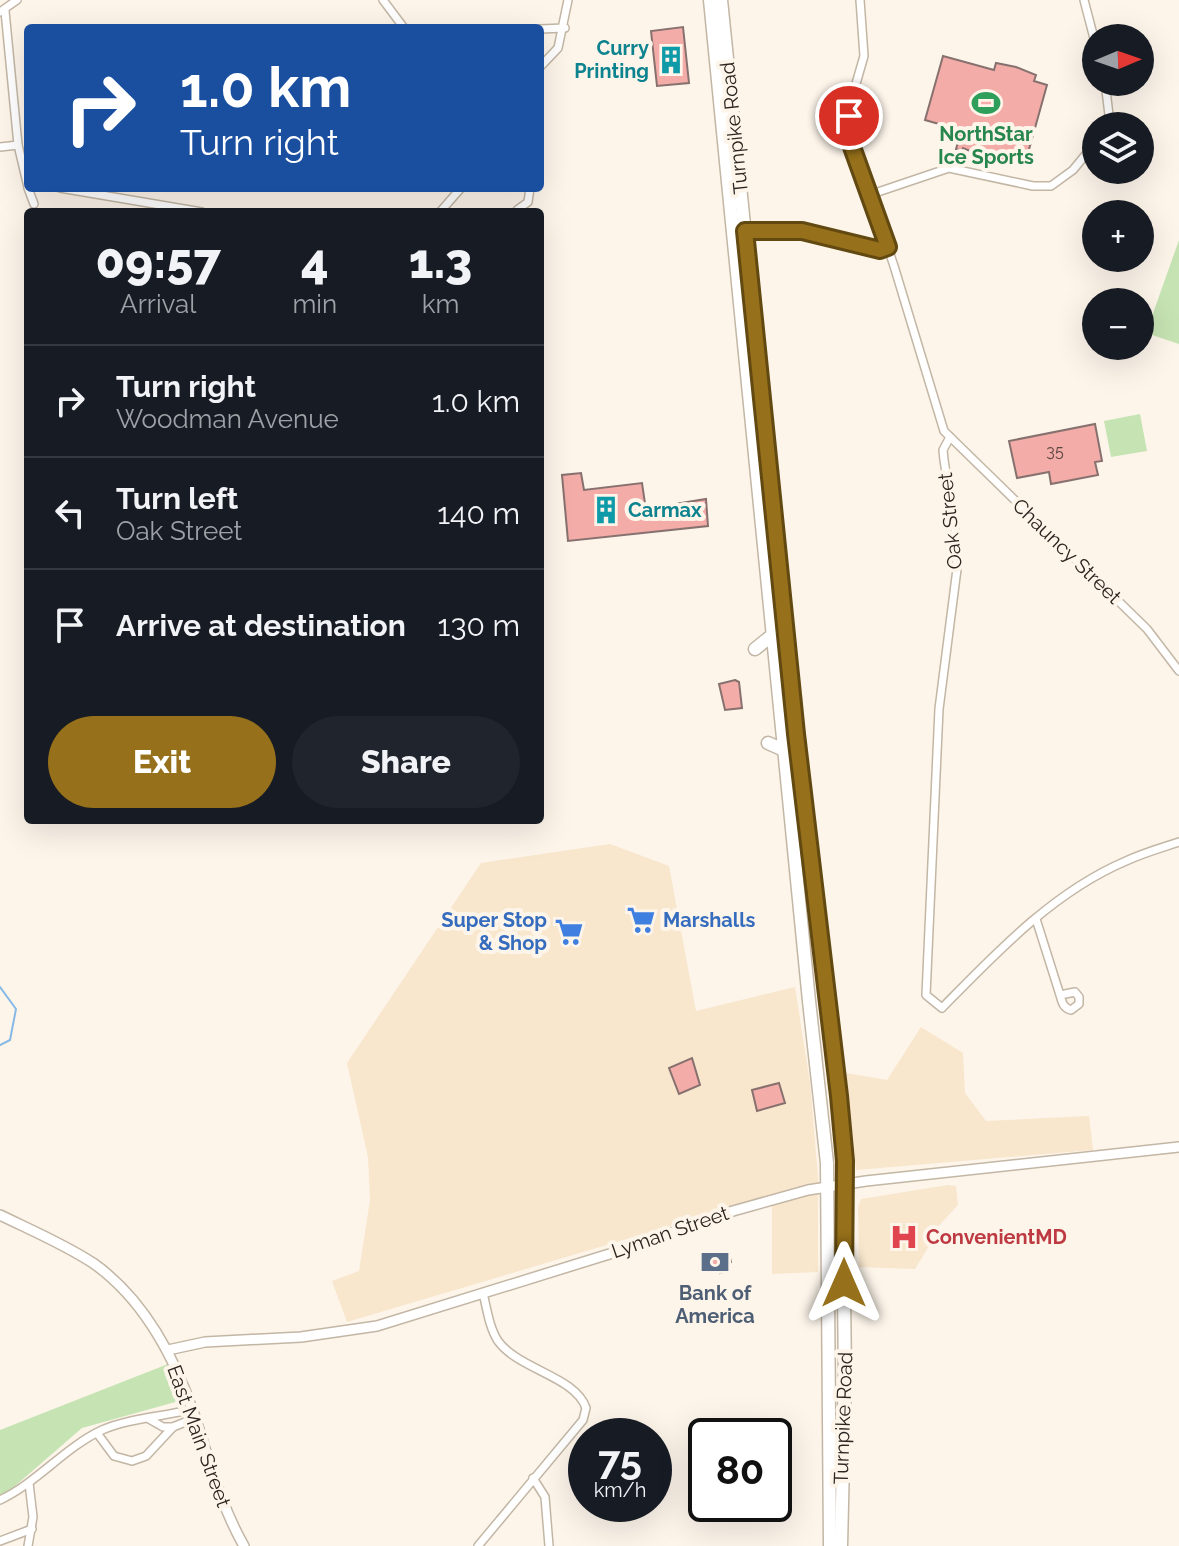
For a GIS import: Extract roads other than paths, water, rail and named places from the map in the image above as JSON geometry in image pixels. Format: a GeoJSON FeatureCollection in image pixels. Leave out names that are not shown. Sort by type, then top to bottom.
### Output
{"type":"FeatureCollection","features":[{"type":"Feature","properties":{"kind":"highway","name":"Turnpike Road"},"geometry":{"type":"LineString","coordinates":[[710,0],[809,1001],[822,1102],[827,1187],[830,1546]]}},
{"type":"Feature","properties":{"kind":"highway","name":"Turnpike Road"},"geometry":{"type":"LineString","coordinates":[[721,0],[796,734],[836,1068],[844,1184],[845,1386],[841,1546]]}},
{"type":"Feature","properties":{"kind":"highway"},"geometry":{"type":"LineString","coordinates":[[755,649],[775,633]]}},
{"type":"Feature","properties":{"kind":"highway"},"geometry":{"type":"LineString","coordinates":[[768,743],[786,751]]}},
{"type":"Feature","properties":{"kind":"street"},"geometry":{"type":"LineString","coordinates":[[17,0],[2,12],[18,145],[24,169]]}},
{"type":"Feature","properties":{"kind":"street"},"geometry":{"type":"LineString","coordinates":[[383,0],[401,24]]}},
{"type":"Feature","properties":{"kind":"street"},"geometry":{"type":"LineString","coordinates":[[544,63],[558,48],[565,28],[568,0]]}},
{"type":"Feature","properties":{"kind":"street"},"geometry":{"type":"LineString","coordinates":[[860,0],[864,56],[851,101],[849,132],[888,247],[938,418],[950,437]]}},
{"type":"Feature","properties":{"kind":"street"},"geometry":{"type":"LineString","coordinates":[[1084,0],[1090,24]]}},
{"type":"Feature","properties":{"kind":"street"},"geometry":{"type":"LineString","coordinates":[[544,29],[565,28]]}},
{"type":"Feature","properties":{"kind":"street"},"geometry":{"type":"LineString","coordinates":[[0,147],[18,145]]}},
{"type":"Feature","properties":{"kind":"street"},"geometry":{"type":"LineString","coordinates":[[869,195],[949,168],[1033,186],[1051,186],[1082,159]]}},
{"type":"Feature","properties":{"kind":"street"},"geometry":{"type":"LineString","coordinates":[[30,192],[34,204]]}},
{"type":"Feature","properties":{"kind":"street"},"geometry":{"type":"LineString","coordinates":[[84,192],[178,208]]}},
{"type":"Feature","properties":{"kind":"street"},"geometry":{"type":"LineString","coordinates":[[444,208],[458,192]]}},
{"type":"Feature","properties":{"kind":"street"},"geometry":{"type":"LineString","coordinates":[[520,208],[528,202],[529,192]]}},
{"type":"Feature","properties":{"kind":"street"},"geometry":{"type":"LineString","coordinates":[[745,231],[802,231],[880,250],[888,247]]}},
{"type":"Feature","properties":{"kind":"street","name":"Chauncy Street"},"geometry":{"type":"LineString","coordinates":[[950,437],[1147,629],[1179,671]]}},
{"type":"Feature","properties":{"kind":"street","name":"Oak Street"},"geometry":{"type":"LineString","coordinates":[[950,437],[943,450],[956,537],[956,585],[939,709],[926,995],[942,1008],[1009,940],[1036,919]]}},
{"type":"Feature","properties":{"kind":"street"},"geometry":{"type":"LineString","coordinates":[[1060,995],[1036,919],[1102,873],[1125,861],[1179,842]]}},
{"type":"Feature","properties":{"kind":"street","name":"Lyman Street"},"geometry":{"type":"LineString","coordinates":[[168,1350],[205,1342],[301,1337],[377,1326],[760,1202],[827,1187],[1179,1147]]}},
{"type":"Feature","properties":{"kind":"street","name":"East Main Street"},"geometry":{"type":"LineString","coordinates":[[0,1215],[93,1263],[147,1317],[168,1350],[193,1413],[222,1503],[244,1546]]}},
{"type":"Feature","properties":{"kind":"street"},"geometry":{"type":"LineString","coordinates":[[478,1546],[583,1420],[586,1408],[575,1391],[506,1349],[492,1327],[483,1293]]}},
{"type":"Feature","properties":{"kind":"street"},"geometry":{"type":"LineString","coordinates":[[0,1500],[29,1483],[97,1433],[115,1425],[193,1413]]}},
{"type":"Feature","properties":{"kind":"street"},"geometry":{"type":"LineString","coordinates":[[97,1433],[114,1456],[132,1461],[146,1456],[173,1427],[193,1413]]}},
{"type":"Feature","properties":{"kind":"street"},"geometry":{"type":"LineString","coordinates":[[148,1419],[163,1427],[173,1427]]}},
{"type":"Feature","properties":{"kind":"street"},"geometry":{"type":"LineString","coordinates":[[533,1478],[545,1497],[549,1546]]}},
{"type":"Feature","properties":{"kind":"street"},"geometry":{"type":"LineString","coordinates":[[28,1546],[32,1529],[29,1483]]}},
{"type":"Feature","properties":{"kind":"street"},"geometry":{"type":"LineString","coordinates":[[0,1541],[32,1529]]}},
{"type":"Feature","properties":{"kind":"waterway"},"geometry":{"type":"LineString","coordinates":[[0,987],[16,1009],[10,1040],[0,1045]]}},
{"type":"Feature","properties":{"kind":"place","name":"Curry Printing"},"geometry":{"type":"Point","coordinates":[671,60]}},
{"type":"Feature","properties":{"kind":"place","name":"NorthStar Ice Sports"},"geometry":{"type":"Point","coordinates":[986,103]}},
{"type":"Feature","properties":{"kind":"place","name":"Carmax"},"geometry":{"type":"Point","coordinates":[606,510]}},
{"type":"Feature","properties":{"kind":"place","name":"Marshalls"},"geometry":{"type":"Point","coordinates":[641,920]}},
{"type":"Feature","properties":{"kind":"place","name":"Super Stop & Shop"},"geometry":{"type":"Point","coordinates":[569,932]}},
{"type":"Feature","properties":{"kind":"place","name":"ConvenientMD"},"geometry":{"type":"Point","coordinates":[904,1237]}},
{"type":"Feature","properties":{"kind":"place","name":"Bank of America"},"geometry":{"type":"Point","coordinates":[715,1262]}}]}
